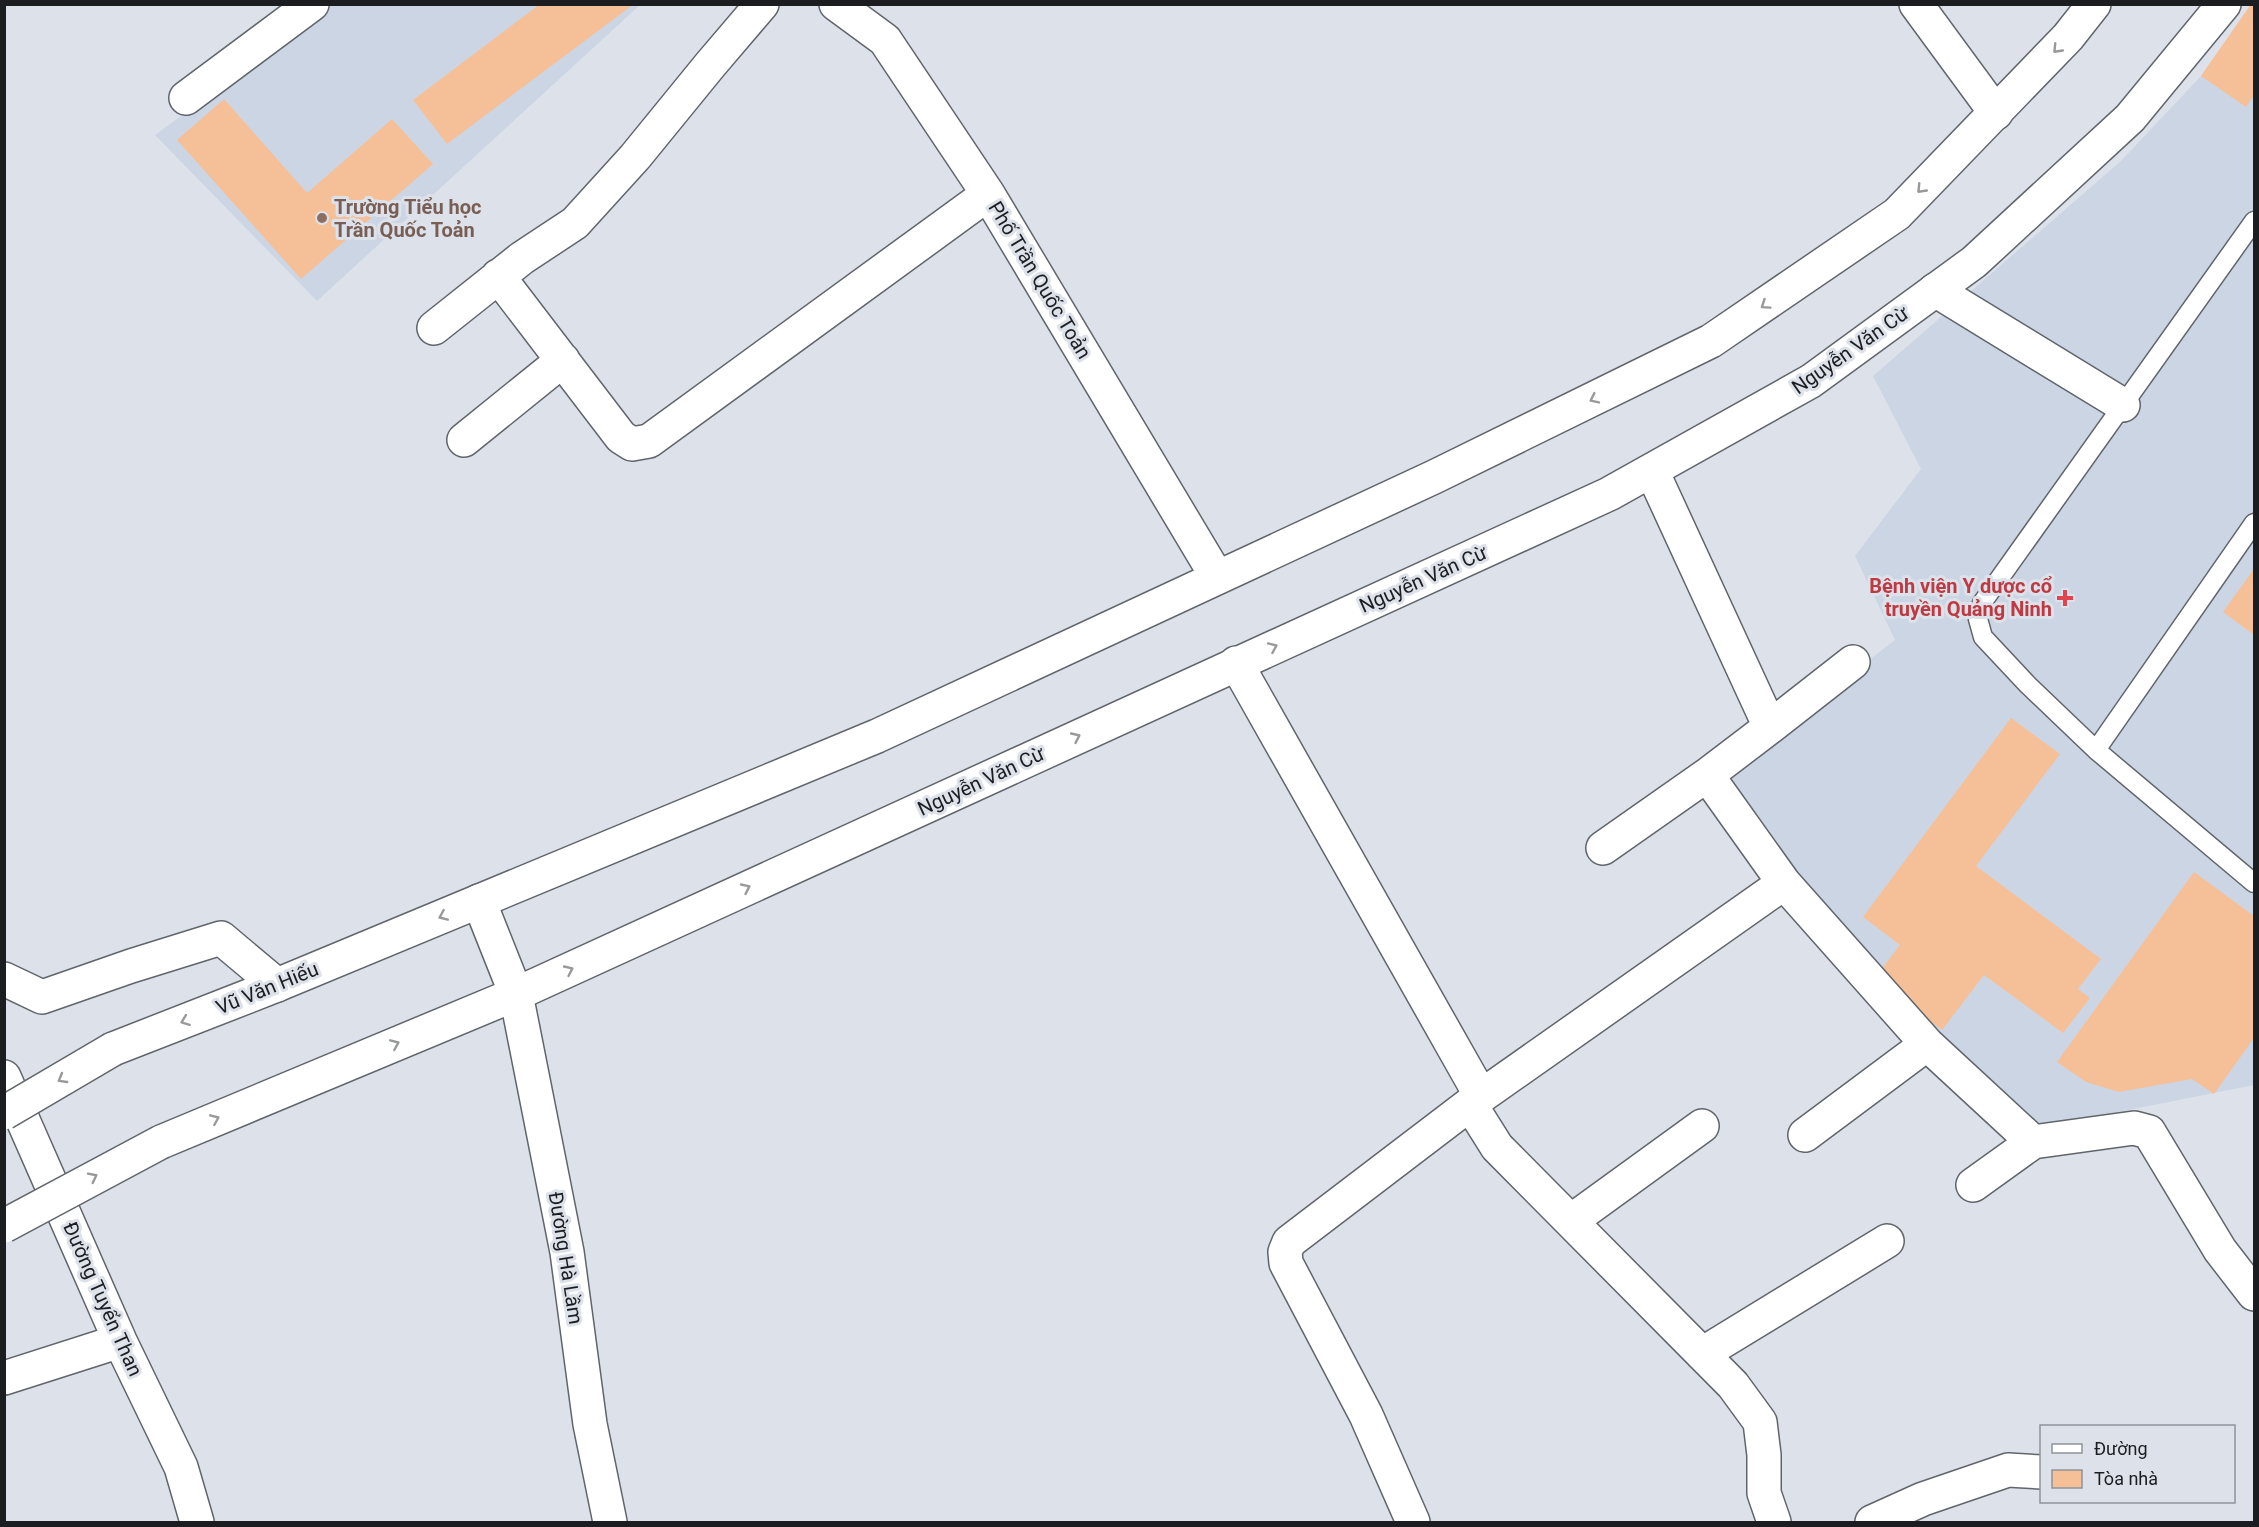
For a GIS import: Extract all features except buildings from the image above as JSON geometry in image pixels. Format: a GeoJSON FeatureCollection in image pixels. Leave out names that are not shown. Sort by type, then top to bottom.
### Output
{"type":"FeatureCollection","features":[{"type":"Feature","properties":{"kind":"street"},"geometry":{"type":"LineString","coordinates":[[186,98],[312,4]]}},
{"type":"Feature","properties":{"kind":"street"},"geometry":{"type":"LineString","coordinates":[[434,328],[498,276],[575,223],[635,158],[762,4]]}},
{"type":"Feature","properties":{"kind":"street","name":"Phố Trần Quốc Toản"},"geometry":{"type":"LineString","coordinates":[[836,4],[885,40],[988,194],[1217,577]]}},
{"type":"Feature","properties":{"kind":"street"},"geometry":{"type":"LineString","coordinates":[[1916,4],[1996,113]]}},
{"type":"Feature","properties":{"kind":"street"},"geometry":{"type":"LineString","coordinates":[[1217,577],[1434,477],[1711,341],[1897,214],[2068,37],[2094,4]]}},
{"type":"Feature","properties":{"kind":"street","name":"Nguyễn Văn Cừ"},"geometry":{"type":"LineString","coordinates":[[516,994],[1609,494],[1811,381],[1974,262],[2130,118],[2224,4]]}},
{"type":"Feature","properties":{"kind":"street"},"geometry":{"type":"LineString","coordinates":[[498,276],[621,437],[632,444],[649,441],[988,194]]}},
{"type":"Feature","properties":{"kind":"street"},"geometry":{"type":"LineString","coordinates":[[1935,291],[2123,405]]}},
{"type":"Feature","properties":{"kind":"street"},"geometry":{"type":"LineString","coordinates":[[464,440],[563,360]]}},
{"type":"Feature","properties":{"kind":"street"},"geometry":{"type":"LineString","coordinates":[[1652,471],[1770,727]]}},
{"type":"Feature","properties":{"kind":"street","name":"Vũ Văn Hiếu"},"geometry":{"type":"LineString","coordinates":[[4,1113],[112,1049],[277,985],[877,736],[1217,577]]}},
{"type":"Feature","properties":{"kind":"street"},"geometry":{"type":"LineString","coordinates":[[1603,848],[1707,775],[1853,662]]}},
{"type":"Feature","properties":{"kind":"street"},"geometry":{"type":"LineString","coordinates":[[1236,663],[1476,1100],[1497,1147],[1732,1385],[1760,1422],[1764,1455],[1764,1493],[1774,1522]]}},
{"type":"Feature","properties":{"kind":"street"},"geometry":{"type":"LineString","coordinates":[[1707,775],[1784,883],[1927,1044],[2033,1142]]}},
{"type":"Feature","properties":{"kind":"street"},"geometry":{"type":"LineString","coordinates":[[1413,1522],[1366,1415],[1286,1263],[1285,1252],[1289,1242],[1476,1100],[1784,883]]}},
{"type":"Feature","properties":{"kind":"street","name":"Đường Hà Lầm"},"geometry":{"type":"LineString","coordinates":[[478,901],[516,994],[567,1252],[590,1424],[610,1522]]}},
{"type":"Feature","properties":{"kind":"street"},"geometry":{"type":"LineString","coordinates":[[4,979],[42,997],[221,938],[277,985]]}},
{"type":"Feature","properties":{"kind":"street"},"geometry":{"type":"LineString","coordinates":[[4,1226],[161,1142],[516,994]]}},
{"type":"Feature","properties":{"kind":"street"},"geometry":{"type":"LineString","coordinates":[[1805,1135],[1927,1044]]}},
{"type":"Feature","properties":{"kind":"street","name":"Đường Tuyển Than"},"geometry":{"type":"LineString","coordinates":[[4,1077],[120,1341],[181,1467],[197,1522]]}},
{"type":"Feature","properties":{"kind":"street"},"geometry":{"type":"LineString","coordinates":[[1571,1221],[1702,1126]]}},
{"type":"Feature","properties":{"kind":"street"},"geometry":{"type":"LineString","coordinates":[[1973,1185],[2033,1142],[2134,1128],[2149,1132],[2220,1250],[2254,1294]]}},
{"type":"Feature","properties":{"kind":"street"},"geometry":{"type":"LineString","coordinates":[[1702,1354],[1887,1241]]}},
{"type":"Feature","properties":{"kind":"street"},"geometry":{"type":"LineString","coordinates":[[4,1378],[120,1341]]}},
{"type":"Feature","properties":{"kind":"street"},"geometry":{"type":"LineString","coordinates":[[1872,1522],[1923,1499],[2008,1470],[2040,1472]]}},
{"type":"Feature","properties":{"kind":"lane"},"geometry":{"type":"LineString","coordinates":[[2254,221],[1982,603],[1978,619],[1983,637],[2028,685],[2096,750],[2254,883]]}},
{"type":"Feature","properties":{"kind":"lane"},"geometry":{"type":"LineString","coordinates":[[2096,750],[2254,523]]}},
{"type":"Feature","properties":{"kind":"shaded area","name":"Trường Tiểu học Trần Quốc Toản"},"geometry":{"type":"Polygon","coordinates":[[[332,5],[640,5],[317,301],[155,135],[332,5]]]}},
{"type":"Feature","properties":{"kind":"shaded area","name":"Bệnh viện Y dược cổ truyền Quảng Ninh"},"geometry":{"type":"Polygon","coordinates":[[[2251,5],[2254,5],[2254,1085],[2033,1129],[1851,946],[1719,776],[1895,640],[1855,556],[1921,469],[1873,376],[2121,161],[2201,76],[2251,5]]]}},
{"type":"Feature","properties":{"kind":"place","name":"Trường Tiểu học Trần Quốc Toản"},"geometry":{"type":"Point","coordinates":[322,218]}},
{"type":"Feature","properties":{"kind":"place","name":"Bệnh viện Y dược cổ truyền Quảng Ninh"},"geometry":{"type":"Point","coordinates":[2065,598]}}]}
